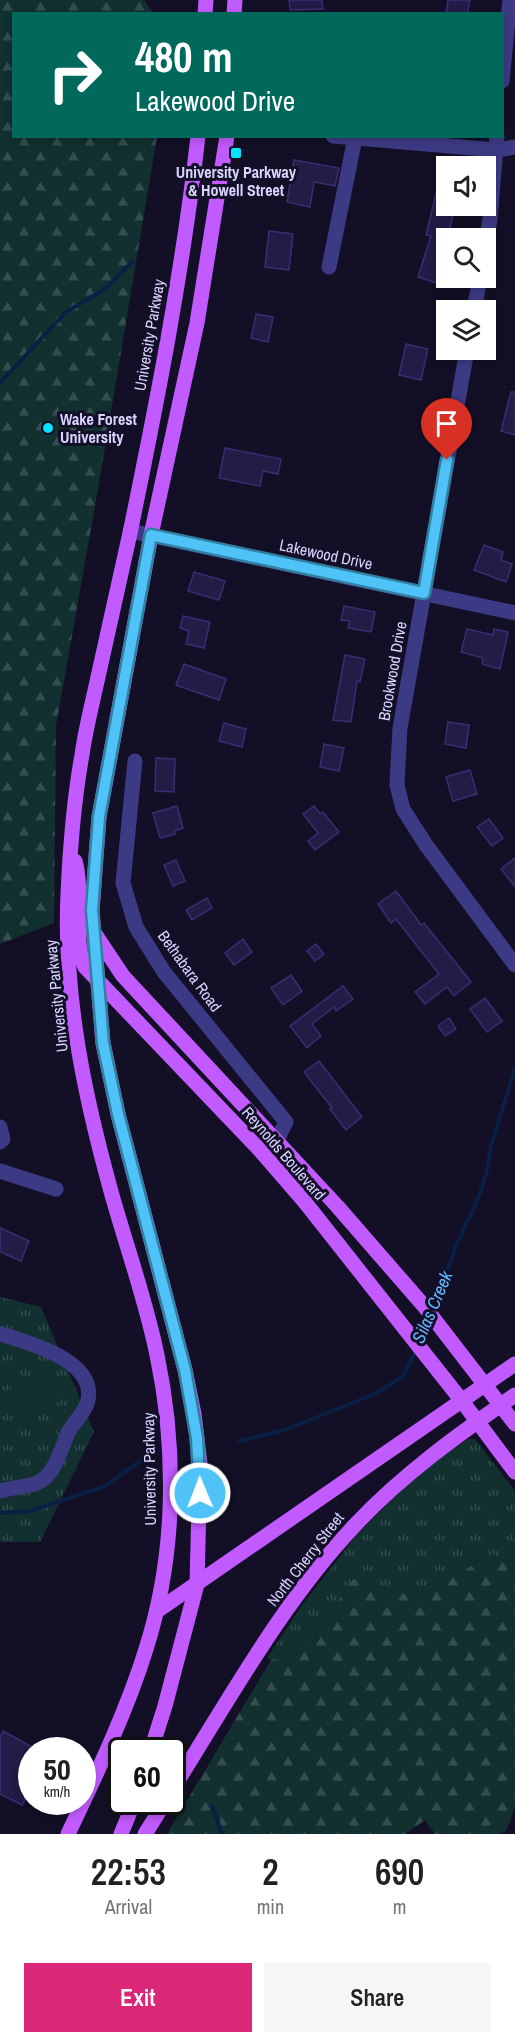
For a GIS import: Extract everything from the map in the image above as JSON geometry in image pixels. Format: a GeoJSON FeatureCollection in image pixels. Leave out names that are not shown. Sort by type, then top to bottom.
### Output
{"type":"FeatureCollection","features":[{"type":"Feature","properties":{"kind":"main road","name":"University Parkway"},"geometry":{"type":"LineString","coordinates":[[68,1834],[110,1742],[145,1652],[157,1611],[169,1512],[168,1425],[153,1337],[95,1131],[78,1041],[68,939],[68,893],[81,755],[130,531],[172,318],[198,138]]}},
{"type":"Feature","properties":{"kind":"main road"},"geometry":{"type":"LineString","coordinates":[[155,1737],[197,1584],[200,1464],[194,1414],[179,1343],[118,1114],[103,1043],[92,910],[99,817],[151,535],[197,323],[227,138]]}},
{"type":"Feature","properties":{"kind":"main road","name":"Reynolds Boulevard"},"geometry":{"type":"LineString","coordinates":[[72,848],[80,876],[81,956],[85,967],[281,1174],[462,1401],[515,1472]]}},
{"type":"Feature","properties":{"kind":"main road","name":"Reynolds Boulevard"},"geometry":{"type":"LineString","coordinates":[[94,932],[123,976],[338,1206],[424,1306],[515,1424]]}},
{"type":"Feature","properties":{"kind":"main road","name":"North Cherry Street"},"geometry":{"type":"LineString","coordinates":[[157,1611],[515,1364]]}},
{"type":"Feature","properties":{"kind":"main road","name":"North Cherry Street"},"geometry":{"type":"LineString","coordinates":[[186,1768],[274,1628],[312,1575],[355,1525],[392,1487],[427,1458],[515,1395]]}},
{"type":"Feature","properties":{"kind":"main road"},"geometry":{"type":"LineString","coordinates":[[121,1834],[129,1815]]}},
{"type":"Feature","properties":{"kind":"main road"},"geometry":{"type":"LineString","coordinates":[[145,1834],[157,1815]]}},
{"type":"Feature","properties":{"kind":"street"},"geometry":{"type":"LineString","coordinates":[[504,61],[510,0]]}},
{"type":"Feature","properties":{"kind":"street"},"geometry":{"type":"LineString","coordinates":[[329,267],[355,138],[497,143],[515,147]]}},
{"type":"Feature","properties":{"kind":"street"},"geometry":{"type":"LineString","coordinates":[[488,228],[497,143]]}},
{"type":"Feature","properties":{"kind":"street","name":"Brookwood Drive"},"geometry":{"type":"LineString","coordinates":[[465,360],[400,728],[397,765],[399,797],[403,809],[426,845],[515,965]]}},
{"type":"Feature","properties":{"kind":"street","name":"Lakewood Drive"},"geometry":{"type":"LineString","coordinates":[[130,531],[515,612]]}},
{"type":"Feature","properties":{"kind":"street","name":"Bethabara Road"},"geometry":{"type":"LineString","coordinates":[[135,761],[123,883],[136,927],[164,972],[286,1122],[277,1140]]}},
{"type":"Feature","properties":{"kind":"street"},"geometry":{"type":"LineString","coordinates":[[0,1126],[3,1139],[0,1142]]}},
{"type":"Feature","properties":{"kind":"street"},"geometry":{"type":"LineString","coordinates":[[0,1171],[56,1189]]}},
{"type":"Feature","properties":{"kind":"street"},"geometry":{"type":"LineString","coordinates":[[0,1334],[55,1352],[83,1377],[88,1388],[88,1400],[64,1441],[51,1473],[32,1485],[16,1486],[0,1491]]}},
{"type":"Feature","properties":{"kind":"green space","name":"Wake Forest University"},"geometry":{"type":"Polygon","coordinates":[[[0,0],[144,0],[152,12],[12,12],[12,138],[157,138],[56,726],[54,923],[0,944],[0,0]]]}},
{"type":"Feature","properties":{"kind":"green space"},"geometry":{"type":"Polygon","coordinates":[[[0,1297],[41,1307],[94,1432],[40,1542],[0,1542],[0,1297]]]}},
{"type":"Feature","properties":{"kind":"green space"},"geometry":{"type":"Polygon","coordinates":[[[17,1379],[54,1381],[61,1390],[59,1401],[44,1413],[32,1418],[23,1416],[16,1411],[10,1394],[12,1385],[17,1379]]]}},
{"type":"Feature","properties":{"kind":"green space"},"geometry":{"type":"Polygon","coordinates":[[[468,1439],[475,1439],[515,1491],[515,1567],[491,1554],[444,1583],[415,1597],[353,1579],[304,1650],[271,1660],[267,1658],[302,1605],[358,1533],[410,1482],[439,1458],[468,1439]]]}},
{"type":"Feature","properties":{"kind":"green space"},"geometry":{"type":"Polygon","coordinates":[[[491,1554],[515,1567],[515,1807],[506,1831],[498,1834],[435,1834],[425,1820],[405,1834],[167,1834],[178,1815],[186,1815],[186,1802],[271,1660],[304,1650],[353,1579],[415,1597],[444,1583],[491,1554]]]}},
{"type":"Feature","properties":{"kind":"building"},"geometry":{"type":"Polygon","coordinates":[[[289,0],[322,0],[323,9],[290,10],[289,0]]]}},
{"type":"Feature","properties":{"kind":"building"},"geometry":{"type":"Polygon","coordinates":[[[448,0],[470,0],[467,12],[446,12],[448,0]]]}},
{"type":"Feature","properties":{"kind":"building"},"geometry":{"type":"Polygon","coordinates":[[[294,160],[339,168],[335,186],[314,182],[310,207],[287,202],[294,160]]]}},
{"type":"Feature","properties":{"kind":"building"},"geometry":{"type":"Polygon","coordinates":[[[436,194],[436,216],[453,216],[450,228],[436,228],[436,283],[418,277],[431,236],[426,235],[436,194]]]}},
{"type":"Feature","properties":{"kind":"building"},"geometry":{"type":"Polygon","coordinates":[[[269,231],[293,234],[289,270],[265,267],[269,231]]]}},
{"type":"Feature","properties":{"kind":"building"},"geometry":{"type":"Polygon","coordinates":[[[256,314],[273,317],[268,342],[251,338],[256,314]]]}},
{"type":"Feature","properties":{"kind":"building"},"geometry":{"type":"Polygon","coordinates":[[[406,344],[428,349],[421,380],[399,375],[406,344]]]}},
{"type":"Feature","properties":{"kind":"building"},"geometry":{"type":"Polygon","coordinates":[[[511,392],[515,392],[515,435],[501,431],[511,392]]]}},
{"type":"Feature","properties":{"kind":"building"},"geometry":{"type":"Polygon","coordinates":[[[225,448],[281,459],[278,474],[263,471],[260,486],[219,478],[225,448]]]}},
{"type":"Feature","properties":{"kind":"building"},"geometry":{"type":"Polygon","coordinates":[[[484,545],[503,552],[501,560],[512,564],[506,582],[474,570],[484,545]]]}},
{"type":"Feature","properties":{"kind":"building"},"geometry":{"type":"Polygon","coordinates":[[[194,572],[225,581],[219,600],[188,591],[194,572]]]}},
{"type":"Feature","properties":{"kind":"building"},"geometry":{"type":"Polygon","coordinates":[[[344,606],[375,612],[371,632],[348,628],[350,621],[341,620],[344,606]]]}},
{"type":"Feature","properties":{"kind":"building"},"geometry":{"type":"Polygon","coordinates":[[[183,616],[210,622],[204,648],[186,644],[189,631],[180,628],[183,616]]]}},
{"type":"Feature","properties":{"kind":"building"},"geometry":{"type":"Polygon","coordinates":[[[467,629],[493,635],[494,629],[508,632],[500,669],[482,664],[483,658],[461,652],[467,629]]]}},
{"type":"Feature","properties":{"kind":"building"},"geometry":{"type":"Polygon","coordinates":[[[345,655],[365,659],[360,682],[357,681],[351,722],[333,720],[345,655]]]}},
{"type":"Feature","properties":{"kind":"building"},"geometry":{"type":"Polygon","coordinates":[[[184,664],[226,679],[219,700],[176,685],[184,664]]]}},
{"type":"Feature","properties":{"kind":"building"},"geometry":{"type":"Polygon","coordinates":[[[448,722],[469,725],[466,748],[445,744],[448,722]]]}},
{"type":"Feature","properties":{"kind":"building"},"geometry":{"type":"Polygon","coordinates":[[[224,723],[246,729],[242,747],[219,741],[224,723]]]}},
{"type":"Feature","properties":{"kind":"building"},"geometry":{"type":"Polygon","coordinates":[[[324,744],[344,748],[339,771],[320,767],[324,744]]]}},
{"type":"Feature","properties":{"kind":"building"},"geometry":{"type":"Polygon","coordinates":[[[156,758],[175,759],[174,792],[155,791],[156,758]]]}},
{"type":"Feature","properties":{"kind":"building"},"geometry":{"type":"Polygon","coordinates":[[[470,770],[477,794],[453,801],[446,777],[470,770]]]}},
{"type":"Feature","properties":{"kind":"building"},"geometry":{"type":"Polygon","coordinates":[[[177,806],[183,828],[174,831],[175,834],[160,838],[153,813],[177,806]]]}},
{"type":"Feature","properties":{"kind":"building"},"geometry":{"type":"Polygon","coordinates":[[[314,806],[320,814],[323,812],[339,832],[315,850],[308,841],[318,833],[303,814],[314,806]]]}},
{"type":"Feature","properties":{"kind":"building"},"geometry":{"type":"Polygon","coordinates":[[[489,819],[503,838],[492,846],[477,827],[489,819]]]}},
{"type":"Feature","properties":{"kind":"building"},"geometry":{"type":"Polygon","coordinates":[[[515,858],[515,887],[501,869],[515,858]]]}},
{"type":"Feature","properties":{"kind":"building"},"geometry":{"type":"Polygon","coordinates":[[[176,860],[185,881],[173,886],[164,865],[176,860]]]}},
{"type":"Feature","properties":{"kind":"building"},"geometry":{"type":"Polygon","coordinates":[[[396,891],[421,925],[424,923],[471,982],[454,996],[447,987],[425,1004],[415,992],[439,974],[396,919],[391,923],[378,904],[396,891]]]}},
{"type":"Feature","properties":{"kind":"building"},"geometry":{"type":"Polygon","coordinates":[[[207,898],[212,908],[192,920],[186,910],[207,898]]]}},
{"type":"Feature","properties":{"kind":"building"},"geometry":{"type":"Polygon","coordinates":[[[243,939],[252,952],[234,965],[225,953],[243,939]]]}},
{"type":"Feature","properties":{"kind":"building"},"geometry":{"type":"Polygon","coordinates":[[[316,944],[324,954],[315,961],[307,951],[316,944]]]}},
{"type":"Feature","properties":{"kind":"building"},"geometry":{"type":"Polygon","coordinates":[[[291,975],[302,991],[283,1005],[271,988],[291,975]]]}},
{"type":"Feature","properties":{"kind":"building"},"geometry":{"type":"Polygon","coordinates":[[[343,986],[353,999],[336,1011],[334,1007],[312,1024],[321,1036],[307,1048],[290,1026],[343,986]]]}},
{"type":"Feature","properties":{"kind":"building"},"geometry":{"type":"Polygon","coordinates":[[[485,998],[502,1021],[487,1032],[470,1009],[485,998]]]}},
{"type":"Feature","properties":{"kind":"building"},"geometry":{"type":"Polygon","coordinates":[[[449,1018],[456,1029],[445,1036],[438,1026],[449,1018]]]}},
{"type":"Feature","properties":{"kind":"building"},"geometry":{"type":"Polygon","coordinates":[[[319,1061],[362,1117],[346,1130],[304,1072],[319,1061]]]}},
{"type":"Feature","properties":{"kind":"building"},"geometry":{"type":"Polygon","coordinates":[[[0,1228],[29,1241],[21,1261],[0,1252],[0,1228]]]}},
{"type":"Feature","properties":{"kind":"building"},"geometry":{"type":"Polygon","coordinates":[[[3,1731],[18,1739],[18,1803],[0,1794],[0,1738],[3,1731]]]}},
{"type":"Feature","properties":{"kind":"waterway"},"geometry":{"type":"LineString","coordinates":[[0,383],[66,312],[105,289],[132,262]]}},
{"type":"Feature","properties":{"kind":"waterway","name":"Silas Creek"},"geometry":{"type":"LineString","coordinates":[[433,1308],[458,1241],[482,1188],[491,1146],[515,1068]]}},
{"type":"Feature","properties":{"kind":"waterway","name":"Silas Creek"},"geometry":{"type":"LineString","coordinates":[[420,1341],[429,1318]]}},
{"type":"Feature","properties":{"kind":"waterway","name":"Silas Creek"},"geometry":{"type":"LineString","coordinates":[[239,1441],[282,1431],[377,1393],[403,1376],[416,1351]]}},
{"type":"Feature","properties":{"kind":"waterway","name":"Silas Creek"},"geometry":{"type":"LineString","coordinates":[[0,1513],[30,1511],[105,1486],[146,1457]]}},
{"type":"Feature","properties":{"kind":"waterway"},"geometry":{"type":"LineString","coordinates":[[212,1806],[222,1834]]}},
{"type":"Feature","properties":{"kind":"place","name":"University Parkway & Howell Street"},"geometry":{"type":"Point","coordinates":[236,153]}},
{"type":"Feature","properties":{"kind":"place","name":"Wake Forest University"},"geometry":{"type":"Point","coordinates":[48,428]}},
{"type":"Feature","properties":{"kind":"route"},"geometry":{"type":"LineString","coordinates":[[200,1493],[197,1438],[185,1370],[118,1114],[103,1043],[92,910],[99,817],[151,535],[424,593],[447,460]]}}]}
